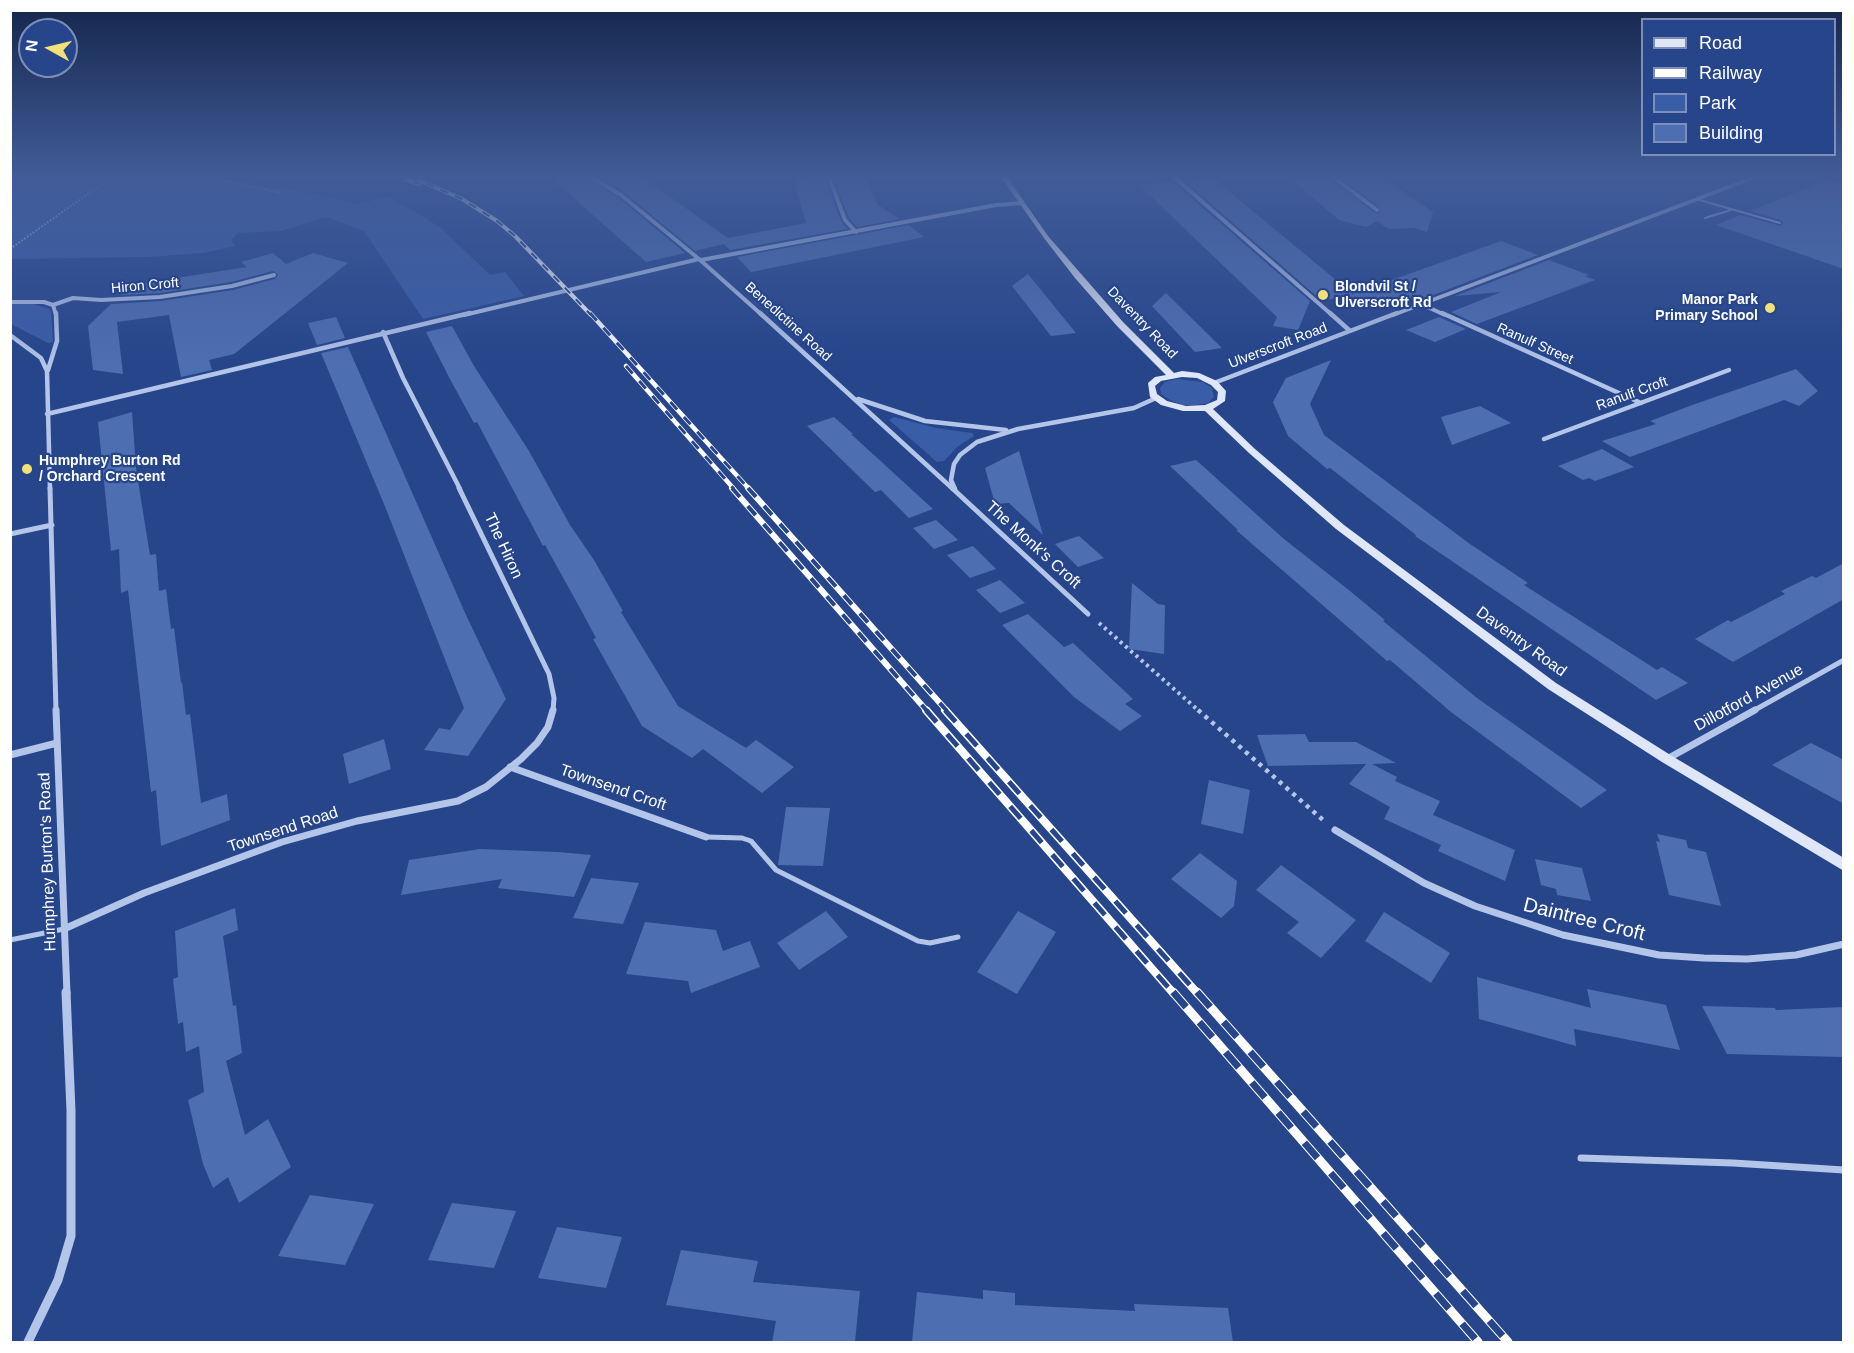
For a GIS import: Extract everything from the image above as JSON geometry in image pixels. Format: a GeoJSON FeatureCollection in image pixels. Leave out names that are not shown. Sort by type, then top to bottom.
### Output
{"type":"FeatureCollection","features":[{"type":"Feature","properties":{"kind":"street","name":"Benedictine Road"},"geometry":{"type":"LineString","coordinates":[[676,240],[854,397],[959,496]]}},
{"type":"Feature","properties":{"kind":"street"},"geometry":{"type":"LineString","coordinates":[[47,414],[383,332],[700,260],[811,240]]}},
{"type":"Feature","properties":{"kind":"street","name":"Daventry Road"},"geometry":{"type":"LineString","coordinates":[[1050,240],[1077,276],[1120,324],[1171,375]]}},
{"type":"Feature","properties":{"kind":"street"},"geometry":{"type":"LineString","coordinates":[[1246,240],[1349,330]]}},
{"type":"Feature","properties":{"kind":"street","name":"Ulverscroft Road"},"geometry":{"type":"LineString","coordinates":[[1214,383],[1588,240]]}},
{"type":"Feature","properties":{"kind":"street","name":"Hiron Croft"},"geometry":{"type":"LineString","coordinates":[[10,302],[44,302],[53,305],[73,298],[101,300],[160,297],[231,286],[274,275]]}},
{"type":"Feature","properties":{"kind":"street","name":"Ranulf Street"},"geometry":{"type":"LineString","coordinates":[[1421,304],[1641,404]]}},
{"type":"Feature","properties":{"kind":"street","name":"Humphrey Burton's Road"},"geometry":{"type":"LineString","coordinates":[[28,1342],[58,1280],[71,1236],[71,1111],[47,414],[47,371],[57,341],[56,309],[53,305]]}},
{"type":"Feature","properties":{"kind":"street","name":"The Hiron"},"geometry":{"type":"LineString","coordinates":[[383,332],[403,378],[476,520],[552,685],[553,712],[548,727],[537,743],[510,767]]}},
{"type":"Feature","properties":{"kind":"street"},"geometry":{"type":"LineString","coordinates":[[10,335],[41,358],[47,371]]}},
{"type":"Feature","properties":{"kind":"street","name":"Ranulf Croft"},"geometry":{"type":"LineString","coordinates":[[1544,440],[1729,370]]}},
{"type":"Feature","properties":{"kind":"street"},"geometry":{"type":"LineString","coordinates":[[1171,375],[1194,375],[1214,383],[1220,388],[1223,396],[1218,403],[1207,408],[1180,408],[1156,398],[1151,392],[1151,386],[1158,379],[1171,375]]}},
{"type":"Feature","properties":{"kind":"street","name":"Benedictine Road"},"geometry":{"type":"LineString","coordinates":[[854,397],[889,411],[941,424],[989,430],[1018,429]]}},
{"type":"Feature","properties":{"kind":"street","name":"Benedictine Road"},"geometry":{"type":"LineString","coordinates":[[959,496],[954,488],[951,473],[960,454],[977,442],[1018,429],[1134,408],[1156,398]]}},
{"type":"Feature","properties":{"kind":"street","name":"Daventry Road"},"geometry":{"type":"LineString","coordinates":[[1207,408],[1252,451],[1375,554],[1552,686],[1667,759],[1844,865]]}},
{"type":"Feature","properties":{"kind":"street","name":"The Monk's Croft"},"geometry":{"type":"LineString","coordinates":[[959,496],[1088,614]]}},
{"type":"Feature","properties":{"kind":"street"},"geometry":{"type":"LineString","coordinates":[[10,534],[52,525]]}},
{"type":"Feature","properties":{"kind":"street","name":"Dillotford Avenue"},"geometry":{"type":"LineString","coordinates":[[1667,759],[1844,660]]}},
{"type":"Feature","properties":{"kind":"street"},"geometry":{"type":"LineString","coordinates":[[10,755],[57,743]]}},
{"type":"Feature","properties":{"kind":"street","name":"Townsend Croft"},"geometry":{"type":"LineString","coordinates":[[510,767],[706,837]]}},
{"type":"Feature","properties":{"kind":"street","name":"Townsend Road"},"geometry":{"type":"LineString","coordinates":[[63,929],[144,893],[282,843],[357,821],[458,801],[486,787],[510,767]]}},
{"type":"Feature","properties":{"kind":"street","name":"Daintree Croft"},"geometry":{"type":"LineString","coordinates":[[1335,830],[1424,883],[1496,914],[1573,938],[1659,955],[1747,959],[1796,955],[1844,944]]}},
{"type":"Feature","properties":{"kind":"lane"},"geometry":{"type":"LineString","coordinates":[[706,837],[742,838],[751,842],[776,870],[918,940],[930,943],[958,937]]}},
{"type":"Feature","properties":{"kind":"lane"},"geometry":{"type":"LineString","coordinates":[[10,940],[63,929]]}},
{"type":"Feature","properties":{"kind":"lane"},"geometry":{"type":"LineString","coordinates":[[1581,1158],[1733,1163],[1844,1170]]}},
{"type":"Feature","properties":{"kind":"path"},"geometry":{"type":"LineString","coordinates":[[10,249],[23,240]]}},
{"type":"Feature","properties":{"kind":"path"},"geometry":{"type":"LineString","coordinates":[[1088,614],[1335,830]]}},
{"type":"Feature","properties":{"kind":"green space"},"geometry":{"type":"Polygon","coordinates":[[[11,240],[231,240],[235,246],[204,253],[149,257],[11,259],[11,240]]]}},
{"type":"Feature","properties":{"kind":"green space"},"geometry":{"type":"Polygon","coordinates":[[[370,240],[454,240],[490,275],[505,272],[524,296],[423,319],[370,240]]]}},
{"type":"Feature","properties":{"kind":"green space"},"geometry":{"type":"Polygon","coordinates":[[[11,304],[33,304],[49,309],[53,342],[48,343],[11,324],[11,304]]]}},
{"type":"Feature","properties":{"kind":"green space"},"geometry":{"type":"Polygon","coordinates":[[[1177,379],[1203,382],[1212,388],[1214,397],[1208,403],[1196,405],[1182,405],[1170,400],[1161,394],[1160,388],[1165,382],[1177,379]]]}},
{"type":"Feature","properties":{"kind":"green space"},"geometry":{"type":"Polygon","coordinates":[[[894,417],[936,428],[972,433],[974,436],[957,447],[944,461],[937,462],[889,420],[894,417]]]}},
{"type":"Feature","properties":{"kind":"building"},"geometry":{"type":"Polygon","coordinates":[[[621,240],[670,240],[685,253],[646,262],[621,240]]]}},
{"type":"Feature","properties":{"kind":"building"},"geometry":{"type":"Polygon","coordinates":[[[682,240],[785,240],[730,250],[724,244],[695,251],[682,240]]]}},
{"type":"Feature","properties":{"kind":"building"},"geometry":{"type":"Polygon","coordinates":[[[828,240],[908,240],[751,272],[737,257],[828,240]]]}},
{"type":"Feature","properties":{"kind":"building"},"geometry":{"type":"Polygon","coordinates":[[[1197,240],[1240,240],[1310,301],[1298,330],[1273,326],[1277,317],[1197,240]]]}},
{"type":"Feature","properties":{"kind":"building"},"geometry":{"type":"Polygon","coordinates":[[[1253,240],[1288,240],[1353,294],[1501,241],[1538,255],[1425,298],[1344,305],[1343,298],[1321,300],[1253,240]]]}},
{"type":"Feature","properties":{"kind":"building"},"geometry":{"type":"Polygon","coordinates":[[[1760,240],[1844,240],[1844,269],[1760,240]]]}},
{"type":"Feature","properties":{"kind":"building"},"geometry":{"type":"Polygon","coordinates":[[[273,253],[286,264],[313,253],[348,263],[234,354],[209,360],[212,370],[181,377],[169,315],[117,322],[123,374],[93,370],[88,326],[111,304],[161,301],[233,290],[275,279],[278,275],[273,271],[231,282],[160,293],[120,295],[131,285],[247,267],[241,262],[273,253]]]}},
{"type":"Feature","properties":{"kind":"building"},"geometry":{"type":"Polygon","coordinates":[[[1549,260],[1589,275],[1585,276],[1595,280],[1477,324],[1451,312],[1501,292],[1455,296],[1549,260]]]}},
{"type":"Feature","properties":{"kind":"building"},"geometry":{"type":"Polygon","coordinates":[[[1028,274],[1076,333],[1051,336],[1012,286],[1028,274]]]}},
{"type":"Feature","properties":{"kind":"building"},"geometry":{"type":"Polygon","coordinates":[[[1166,293],[1222,348],[1195,352],[1152,306],[1166,293]]]}},
{"type":"Feature","properties":{"kind":"building"},"geometry":{"type":"Polygon","coordinates":[[[336,317],[345,338],[317,345],[308,323],[336,317]]]}},
{"type":"Feature","properties":{"kind":"building"},"geometry":{"type":"Polygon","coordinates":[[[1439,317],[1466,329],[1435,342],[1406,330],[1439,317]]]}},
{"type":"Feature","properties":{"kind":"building"},"geometry":{"type":"Polygon","coordinates":[[[452,326],[474,366],[529,451],[570,525],[594,560],[623,611],[621,612],[678,706],[746,748],[756,740],[794,767],[762,793],[703,749],[692,758],[642,726],[593,639],[596,638],[581,610],[545,545],[543,546],[477,422],[474,423],[426,332],[452,326]]]}},
{"type":"Feature","properties":{"kind":"building"},"geometry":{"type":"Polygon","coordinates":[[[348,347],[466,615],[506,699],[468,756],[424,750],[439,728],[450,730],[464,708],[386,509],[321,353],[348,347]]]}},
{"type":"Feature","properties":{"kind":"building"},"geometry":{"type":"Polygon","coordinates":[[[1331,360],[1310,404],[1324,435],[1470,544],[1528,583],[1524,585],[1657,670],[1662,667],[1688,683],[1656,700],[1415,536],[1330,468],[1327,469],[1288,436],[1273,402],[1286,378],[1331,360]]]}},
{"type":"Feature","properties":{"kind":"building"},"geometry":{"type":"Polygon","coordinates":[[[1796,369],[1818,391],[1799,406],[1784,400],[1630,457],[1602,441],[1656,424],[1650,421],[1796,369]]]}},
{"type":"Feature","properties":{"kind":"building"},"geometry":{"type":"Polygon","coordinates":[[[1480,406],[1511,423],[1452,445],[1441,417],[1480,406]]]}},
{"type":"Feature","properties":{"kind":"building"},"geometry":{"type":"Polygon","coordinates":[[[132,412],[137,481],[150,555],[156,554],[159,591],[166,589],[186,715],[190,714],[201,803],[227,794],[230,820],[161,846],[156,790],[151,792],[128,590],[121,593],[119,549],[111,551],[98,422],[132,412]]]}},
{"type":"Feature","properties":{"kind":"building"},"geometry":{"type":"Polygon","coordinates":[[[834,417],[933,509],[909,518],[881,490],[875,492],[807,426],[834,417]]]}},
{"type":"Feature","properties":{"kind":"building"},"geometry":{"type":"Polygon","coordinates":[[[1602,449],[1634,467],[1595,481],[1589,478],[1583,480],[1558,466],[1602,449]]]}},
{"type":"Feature","properties":{"kind":"building"},"geometry":{"type":"Polygon","coordinates":[[[1019,451],[1043,535],[1009,503],[995,504],[985,468],[1019,451]]]}},
{"type":"Feature","properties":{"kind":"building"},"geometry":{"type":"Polygon","coordinates":[[[1196,460],[1284,539],[1350,591],[1477,698],[1607,790],[1581,808],[1451,712],[1390,660],[1387,661],[1236,530],[1238,530],[1170,466],[1196,460]]]}},
{"type":"Feature","properties":{"kind":"building"},"geometry":{"type":"Polygon","coordinates":[[[936,520],[958,540],[934,549],[913,528],[936,520]]]}},
{"type":"Feature","properties":{"kind":"building"},"geometry":{"type":"Polygon","coordinates":[[[1079,536],[1104,558],[1078,567],[1055,544],[1079,536]]]}},
{"type":"Feature","properties":{"kind":"building"},"geometry":{"type":"Polygon","coordinates":[[[973,546],[996,569],[970,578],[947,555],[973,546]]]}},
{"type":"Feature","properties":{"kind":"building"},"geometry":{"type":"Polygon","coordinates":[[[1844,563],[1844,599],[1733,662],[1695,639],[1728,620],[1731,622],[1785,594],[1781,591],[1812,576],[1816,578],[1844,563]]]}},
{"type":"Feature","properties":{"kind":"building"},"geometry":{"type":"Polygon","coordinates":[[[1000,580],[1025,603],[1000,613],[976,590],[1000,580]]]}},
{"type":"Feature","properties":{"kind":"building"},"geometry":{"type":"Polygon","coordinates":[[[1132,583],[1158,604],[1165,605],[1164,654],[1129,649],[1132,583]]]}},
{"type":"Feature","properties":{"kind":"building"},"geometry":{"type":"Polygon","coordinates":[[[1028,614],[1064,647],[1073,643],[1133,699],[1125,704],[1142,716],[1120,731],[1074,697],[1002,625],[1028,614]]]}},
{"type":"Feature","properties":{"kind":"building"},"geometry":{"type":"Polygon","coordinates":[[[1305,734],[1309,742],[1356,742],[1396,763],[1372,764],[1397,777],[1395,781],[1440,801],[1433,815],[1515,850],[1505,881],[1438,851],[1441,845],[1384,819],[1390,807],[1349,784],[1366,764],[1268,766],[1257,735],[1305,734]]]}},
{"type":"Feature","properties":{"kind":"building"},"geometry":{"type":"Polygon","coordinates":[[[384,739],[391,769],[349,784],[343,754],[384,739]]]}},
{"type":"Feature","properties":{"kind":"building"},"geometry":{"type":"Polygon","coordinates":[[[1811,743],[1844,760],[1844,804],[1772,765],[1811,743]]]}},
{"type":"Feature","properties":{"kind":"building"},"geometry":{"type":"Polygon","coordinates":[[[1209,780],[1250,790],[1243,834],[1201,824],[1209,780]]]}},
{"type":"Feature","properties":{"kind":"building"},"geometry":{"type":"Polygon","coordinates":[[[786,807],[830,808],[823,866],[778,865],[786,807]]]}},
{"type":"Feature","properties":{"kind":"building"},"geometry":{"type":"Polygon","coordinates":[[[1657,834],[1686,840],[1688,848],[1706,852],[1721,906],[1669,895],[1656,841],[1660,842],[1657,834]]]}},
{"type":"Feature","properties":{"kind":"building"},"geometry":{"type":"Polygon","coordinates":[[[480,849],[591,855],[574,897],[498,888],[502,879],[401,895],[409,860],[480,849]]]}},
{"type":"Feature","properties":{"kind":"building"},"geometry":{"type":"Polygon","coordinates":[[[1200,853],[1237,881],[1234,906],[1221,918],[1171,879],[1200,853]]]}},
{"type":"Feature","properties":{"kind":"building"},"geometry":{"type":"Polygon","coordinates":[[[1535,859],[1582,868],[1591,901],[1557,895],[1556,889],[1541,885],[1535,859]]]}},
{"type":"Feature","properties":{"kind":"building"},"geometry":{"type":"Polygon","coordinates":[[[1281,865],[1356,920],[1321,958],[1287,933],[1299,922],[1256,890],[1281,865]]]}},
{"type":"Feature","properties":{"kind":"building"},"geometry":{"type":"Polygon","coordinates":[[[591,878],[639,883],[623,924],[573,918],[591,878]]]}},
{"type":"Feature","properties":{"kind":"building"},"geometry":{"type":"Polygon","coordinates":[[[235,908],[238,930],[223,936],[242,1053],[226,1061],[245,1135],[268,1119],[291,1167],[239,1203],[228,1177],[213,1188],[203,1164],[188,1100],[204,1092],[199,1046],[186,1052],[183,1022],[178,1024],[173,979],[178,977],[175,931],[235,908]]]}},
{"type":"Feature","properties":{"kind":"building"},"geometry":{"type":"Polygon","coordinates":[[[826,911],[848,937],[799,970],[777,943],[826,911]]]}},
{"type":"Feature","properties":{"kind":"building"},"geometry":{"type":"Polygon","coordinates":[[[1018,911],[1056,932],[1017,994],[977,972],[1018,911]]]}},
{"type":"Feature","properties":{"kind":"building"},"geometry":{"type":"Polygon","coordinates":[[[1384,912],[1450,953],[1431,983],[1365,941],[1384,912]]]}},
{"type":"Feature","properties":{"kind":"building"},"geometry":{"type":"Polygon","coordinates":[[[645,922],[716,930],[723,951],[750,941],[760,967],[691,993],[688,981],[626,974],[645,922]]]}},
{"type":"Feature","properties":{"kind":"building"},"geometry":{"type":"Polygon","coordinates":[[[1477,977],[1591,1008],[1587,989],[1666,1005],[1680,1050],[1574,1029],[1576,1046],[1479,1019],[1477,977]]]}},
{"type":"Feature","properties":{"kind":"building"},"geometry":{"type":"Polygon","coordinates":[[[1702,1006],[1775,1008],[1776,1010],[1844,1007],[1844,1057],[1727,1054],[1702,1006]]]}},
{"type":"Feature","properties":{"kind":"building"},"geometry":{"type":"Polygon","coordinates":[[[310,1195],[374,1204],[345,1265],[278,1256],[310,1195]]]}},
{"type":"Feature","properties":{"kind":"building"},"geometry":{"type":"Polygon","coordinates":[[[452,1203],[516,1211],[494,1268],[428,1260],[452,1203]]]}},
{"type":"Feature","properties":{"kind":"building"},"geometry":{"type":"Polygon","coordinates":[[[557,1227],[622,1237],[606,1288],[538,1278],[557,1227]]]}},
{"type":"Feature","properties":{"kind":"building"},"geometry":{"type":"Polygon","coordinates":[[[681,1250],[758,1261],[753,1282],[860,1291],[855,1342],[772,1342],[776,1321],[666,1305],[681,1250]]]}},
{"type":"Feature","properties":{"kind":"building"},"geometry":{"type":"Polygon","coordinates":[[[983,1290],[1015,1293],[1015,1305],[1135,1311],[1134,1304],[1228,1308],[1233,1342],[912,1342],[917,1292],[983,1299],[983,1290]]]}},
{"type":"Feature","properties":{"kind":"railway"},"geometry":{"type":"LineString","coordinates":[[519,240],[591,315]]}},
{"type":"Feature","properties":{"kind":"railway"},"geometry":{"type":"LineString","coordinates":[[590,313],[749,489]]}},
{"type":"Feature","properties":{"kind":"railway"},"geometry":{"type":"LineString","coordinates":[[626,366],[734,489]]}},
{"type":"Feature","properties":{"kind":"railway"},"geometry":{"type":"LineString","coordinates":[[732,488],[927,711]]}},
{"type":"Feature","properties":{"kind":"railway"},"geometry":{"type":"LineString","coordinates":[[748,488],[947,711]]}},
{"type":"Feature","properties":{"kind":"railway"},"geometry":{"type":"LineString","coordinates":[[926,710],[1174,994]]}},
{"type":"Feature","properties":{"kind":"railway"},"geometry":{"type":"LineString","coordinates":[[945,710],[1198,994]]}},
{"type":"Feature","properties":{"kind":"railway"},"geometry":{"type":"LineString","coordinates":[[1173,992],[1478,1342]]}},
{"type":"Feature","properties":{"kind":"railway"},"geometry":{"type":"LineString","coordinates":[[1197,992],[1508,1342]]}},
{"type":"Feature","properties":{"kind":"place","name":"Blondvil St / Ulverscroft Rd"},"geometry":{"type":"Point","coordinates":[1323,295]}},
{"type":"Feature","properties":{"kind":"place","name":"Manor Park Primary School"},"geometry":{"type":"Point","coordinates":[1770,308]}},
{"type":"Feature","properties":{"kind":"place","name":"Humphrey Burton Rd / Orchard Crescent"},"geometry":{"type":"Point","coordinates":[27,469]}}]}
